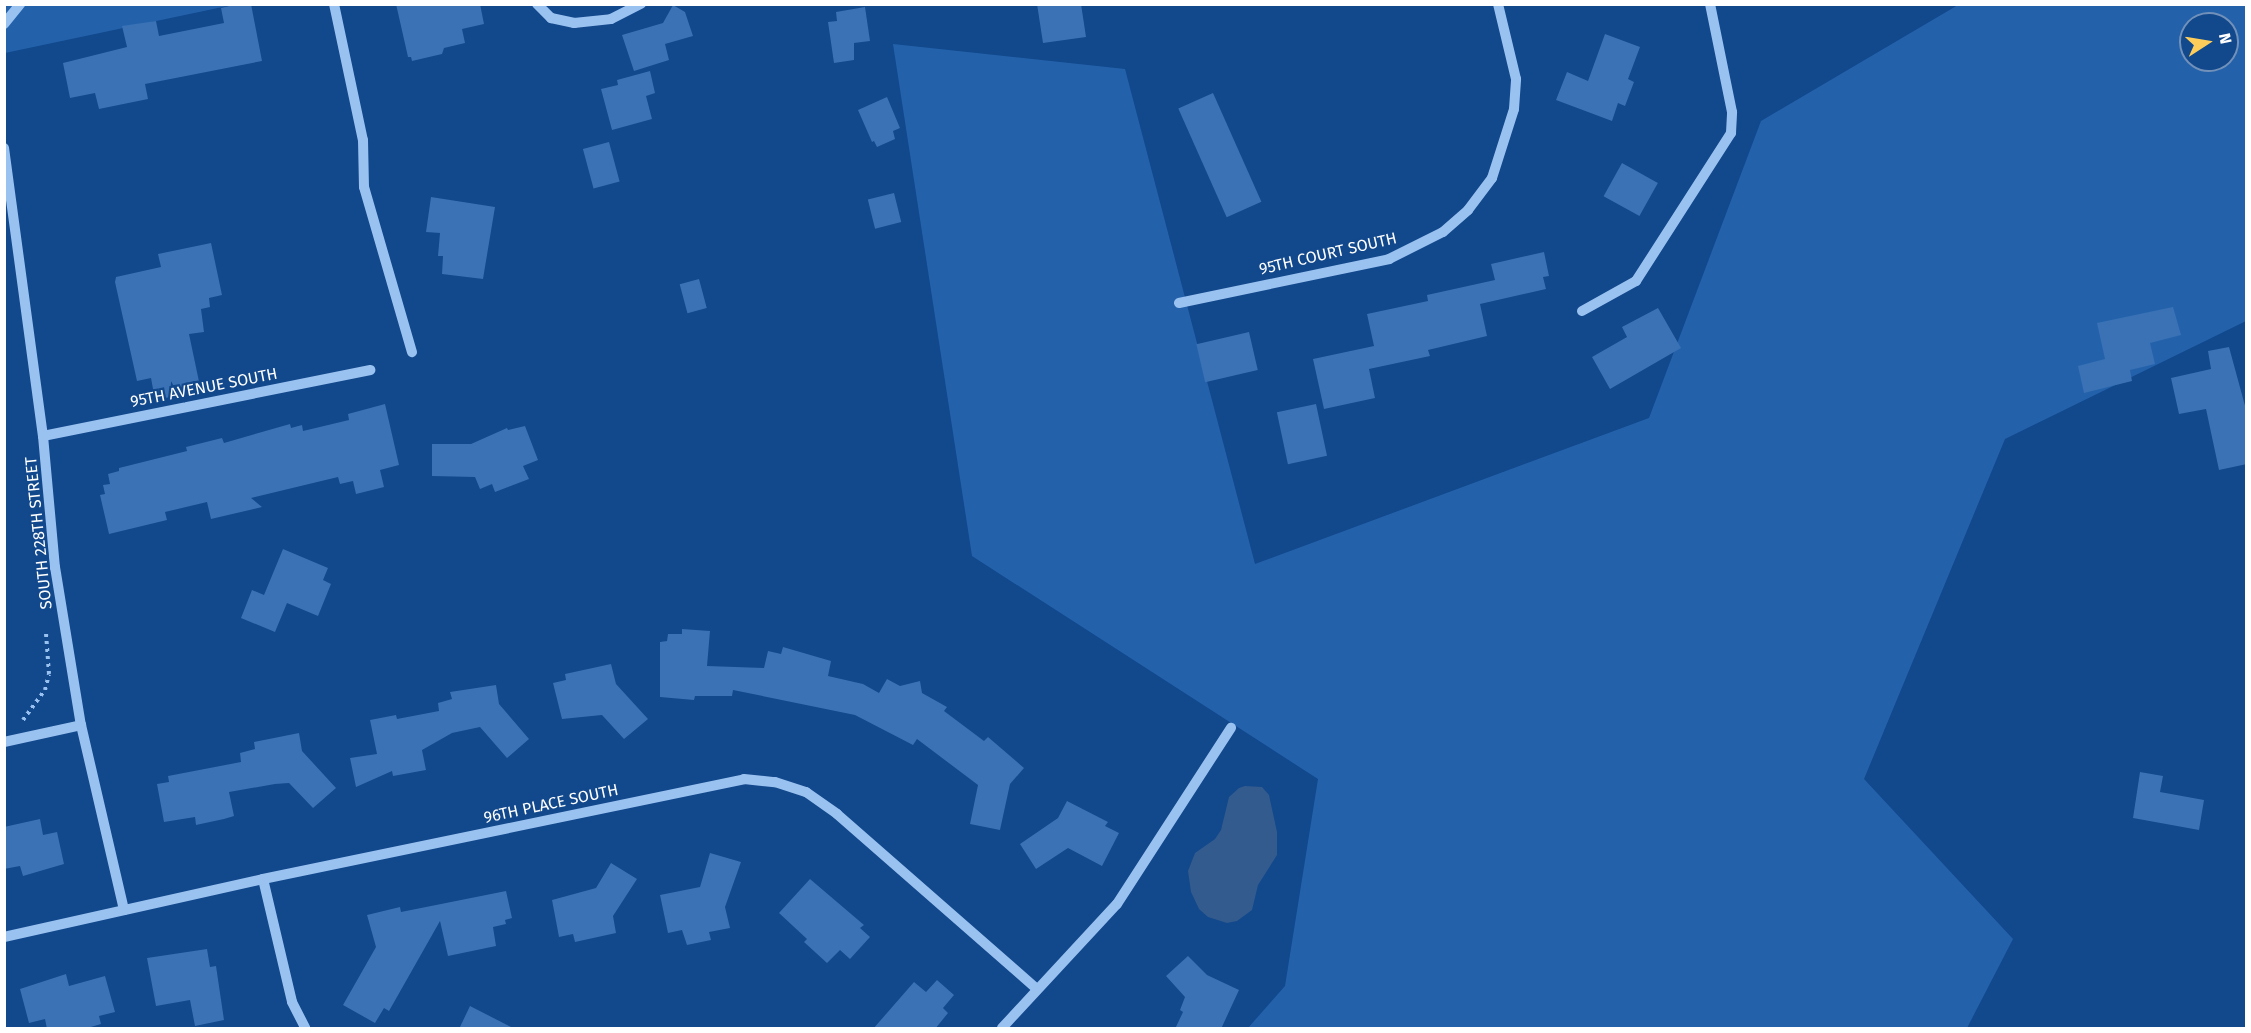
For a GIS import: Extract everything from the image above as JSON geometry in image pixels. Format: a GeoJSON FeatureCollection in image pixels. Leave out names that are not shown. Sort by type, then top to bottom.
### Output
{"type":"FeatureCollection","features":[{"type":"Feature","properties":{"kind":"street"},"geometry":{"type":"LineString","coordinates":[[7,20],[20,4]]}},
{"type":"Feature","properties":{"kind":"street"},"geometry":{"type":"LineString","coordinates":[[334,4],[363,140],[364,187],[411,352]]}},
{"type":"Feature","properties":{"kind":"street"},"geometry":{"type":"LineString","coordinates":[[537,4],[551,18],[574,23],[611,19],[642,4]]}},
{"type":"Feature","properties":{"kind":"street","name":"95TH COURT SOUTH"},"geometry":{"type":"LineString","coordinates":[[1179,303],[1389,259],[1443,232],[1468,210],[1492,178],[1514,109],[1516,79],[1498,4]]}},
{"type":"Feature","properties":{"kind":"street"},"geometry":{"type":"LineString","coordinates":[[1582,311],[1636,281],[1731,132],[1732,112],[1710,4]]}},
{"type":"Feature","properties":{"kind":"street","name":"SOUTH 228TH STREET"},"geometry":{"type":"LineString","coordinates":[[4,148],[8,209],[43,436],[55,567],[81,725],[124,910]]}},
{"type":"Feature","properties":{"kind":"street","name":"95TH AVENUE SOUTH"},"geometry":{"type":"LineString","coordinates":[[43,436],[370,370]]}},
{"type":"Feature","properties":{"kind":"street"},"geometry":{"type":"LineString","coordinates":[[4,742],[81,725]]}},
{"type":"Feature","properties":{"kind":"street"},"geometry":{"type":"LineString","coordinates":[[1002,1029],[1117,904],[1231,728]]}},
{"type":"Feature","properties":{"kind":"street","name":"96TH PLACE SOUTH"},"geometry":{"type":"LineString","coordinates":[[4,937],[263,879],[744,779],[775,782],[806,792],[837,813],[1037,989]]}},
{"type":"Feature","properties":{"kind":"street"},"geometry":{"type":"LineString","coordinates":[[263,879],[292,1002],[305,1029]]}},
{"type":"Feature","properties":{"kind":"path"},"geometry":{"type":"LineString","coordinates":[[21,722],[45,690],[48,674],[46,629]]}},
{"type":"Feature","properties":{"kind":"shaded area"},"geometry":{"type":"Polygon","coordinates":[[[5,4],[232,5],[5,53],[5,4]]]}},
{"type":"Feature","properties":{"kind":"shaded area"},"geometry":{"type":"Polygon","coordinates":[[[1958,5],[2246,5],[2246,321],[2005,439],[1864,779],[2013,939],[1967,1028],[1248,1028],[1285,986],[1318,779],[972,556],[893,44],[1125,69],[1255,564],[1649,418],[1761,121],[1958,5]]]}},
{"type":"Feature","properties":{"kind":"shaded area"},"geometry":{"type":"Polygon","coordinates":[[[1245,786],[1262,787],[1269,795],[1277,832],[1277,855],[1258,885],[1252,910],[1237,921],[1227,923],[1208,917],[1199,909],[1191,892],[1188,871],[1195,853],[1215,839],[1221,830],[1229,797],[1245,786]]]}},
{"type":"Feature","properties":{"kind":"building"},"geometry":{"type":"Polygon","coordinates":[[[237,4],[251,4],[262,61],[145,84],[148,99],[99,109],[95,93],[70,98],[63,63],[127,47],[122,26],[156,21],[159,36],[224,23],[221,8],[237,4]]]}},
{"type":"Feature","properties":{"kind":"building"},"geometry":{"type":"Polygon","coordinates":[[[396,4],[480,4],[484,24],[462,29],[465,43],[444,48],[442,54],[412,61],[411,57],[408,57],[396,4]]]}},
{"type":"Feature","properties":{"kind":"building"},"geometry":{"type":"Polygon","coordinates":[[[1037,4],[1081,4],[1086,37],[1043,43],[1037,4]]]}},
{"type":"Feature","properties":{"kind":"building"},"geometry":{"type":"Polygon","coordinates":[[[673,5],[685,12],[693,36],[665,44],[669,60],[634,71],[622,35],[663,23],[673,5]]]}},
{"type":"Feature","properties":{"kind":"building"},"geometry":{"type":"Polygon","coordinates":[[[865,7],[870,41],[854,43],[854,60],[834,63],[828,22],[837,21],[836,12],[865,7]]]}},
{"type":"Feature","properties":{"kind":"building"},"geometry":{"type":"Polygon","coordinates":[[[1605,34],[1640,47],[1628,79],[1634,82],[1625,106],[1618,103],[1612,121],[1556,100],[1567,72],[1588,81],[1605,34]]]}},
{"type":"Feature","properties":{"kind":"building"},"geometry":{"type":"Polygon","coordinates":[[[650,71],[655,93],[646,96],[652,119],[612,130],[601,89],[618,85],[617,80],[650,71]]]}},
{"type":"Feature","properties":{"kind":"building"},"geometry":{"type":"Polygon","coordinates":[[[1213,93],[1261,202],[1227,217],[1178,108],[1213,93]]]}},
{"type":"Feature","properties":{"kind":"building"},"geometry":{"type":"Polygon","coordinates":[[[887,97],[900,128],[893,131],[895,139],[877,147],[874,141],[872,142],[858,110],[887,97]]]}},
{"type":"Feature","properties":{"kind":"building"},"geometry":{"type":"Polygon","coordinates":[[[609,142],[620,182],[594,189],[583,149],[609,142]]]}},
{"type":"Feature","properties":{"kind":"building"},"geometry":{"type":"Polygon","coordinates":[[[1622,163],[1658,183],[1639,216],[1604,196],[1622,163]]]}},
{"type":"Feature","properties":{"kind":"building"},"geometry":{"type":"Polygon","coordinates":[[[894,193],[901,222],[875,229],[868,200],[894,193]]]}},
{"type":"Feature","properties":{"kind":"building"},"geometry":{"type":"Polygon","coordinates":[[[431,197],[495,207],[483,279],[442,274],[443,256],[438,256],[440,233],[426,232],[431,197]]]}},
{"type":"Feature","properties":{"kind":"building"},"geometry":{"type":"Polygon","coordinates":[[[211,243],[222,295],[209,298],[210,307],[201,309],[204,332],[189,334],[201,391],[155,400],[151,378],[137,381],[115,282],[116,277],[161,267],[158,254],[211,243]]]}},
{"type":"Feature","properties":{"kind":"building"},"geometry":{"type":"Polygon","coordinates":[[[1544,252],[1549,276],[1543,277],[1546,289],[1480,304],[1487,336],[1428,350],[1430,356],[1369,369],[1375,398],[1324,409],[1313,359],[1374,346],[1367,314],[1428,301],[1427,295],[1495,280],[1491,264],[1544,252]]]}},
{"type":"Feature","properties":{"kind":"building"},"geometry":{"type":"Polygon","coordinates":[[[699,279],[707,308],[687,313],[680,284],[699,279]]]}},
{"type":"Feature","properties":{"kind":"building"},"geometry":{"type":"Polygon","coordinates":[[[2173,307],[2181,335],[2150,343],[2155,364],[2130,370],[2132,381],[2084,393],[2078,366],[2105,359],[2097,323],[2173,307]]]}},
{"type":"Feature","properties":{"kind":"building"},"geometry":{"type":"Polygon","coordinates":[[[1658,308],[1681,348],[1610,389],[1592,357],[1627,337],[1622,327],[1658,308]]]}},
{"type":"Feature","properties":{"kind":"building"},"geometry":{"type":"Polygon","coordinates":[[[1249,332],[1258,370],[1205,382],[1196,344],[1249,332]]]}},
{"type":"Feature","properties":{"kind":"building"},"geometry":{"type":"Polygon","coordinates":[[[2229,347],[2247,413],[2247,464],[2219,470],[2206,409],[2179,414],[2171,378],[2211,369],[2208,351],[2229,347]]]}},
{"type":"Feature","properties":{"kind":"building"},"geometry":{"type":"Polygon","coordinates":[[[385,404],[399,465],[380,470],[384,487],[356,494],[353,481],[340,484],[338,477],[251,498],[262,507],[211,519],[207,502],[165,512],[167,520],[109,534],[100,495],[105,494],[103,485],[110,484],[108,474],[119,471],[119,468],[187,451],[186,447],[222,438],[224,443],[290,424],[291,428],[302,425],[303,431],[349,420],[348,414],[385,404]]]}},
{"type":"Feature","properties":{"kind":"building"},"geometry":{"type":"Polygon","coordinates":[[[1316,404],[1327,456],[1288,464],[1277,412],[1316,404]]]}},
{"type":"Feature","properties":{"kind":"building"},"geometry":{"type":"Polygon","coordinates":[[[525,426],[538,460],[523,466],[529,479],[495,492],[492,484],[480,489],[475,477],[432,476],[432,444],[471,444],[507,428],[508,430],[525,426]]]}},
{"type":"Feature","properties":{"kind":"building"},"geometry":{"type":"Polygon","coordinates":[[[283,549],[328,568],[323,580],[331,584],[318,616],[287,603],[275,632],[241,618],[252,590],[264,595],[283,549]]]}},
{"type":"Feature","properties":{"kind":"building"},"geometry":{"type":"Polygon","coordinates":[[[682,629],[710,631],[707,666],[764,668],[768,651],[781,654],[783,647],[831,661],[828,676],[863,684],[879,693],[887,679],[900,686],[920,681],[922,693],[947,707],[944,711],[984,741],[988,737],[1024,768],[1010,784],[1000,830],[970,824],[978,785],[917,739],[913,745],[855,715],[733,690],[732,696],[695,696],[694,700],[660,697],[660,642],[667,641],[668,634],[682,634],[682,629]]]}},
{"type":"Feature","properties":{"kind":"building"},"geometry":{"type":"Polygon","coordinates":[[[611,664],[616,684],[648,719],[624,739],[602,715],[562,719],[553,683],[566,680],[565,674],[611,664]]]}},
{"type":"Feature","properties":{"kind":"building"},"geometry":{"type":"Polygon","coordinates":[[[496,685],[499,704],[529,739],[507,758],[480,727],[452,733],[422,750],[426,770],[393,776],[392,771],[356,787],[350,758],[377,754],[370,720],[396,715],[397,719],[439,711],[438,703],[452,699],[450,692],[496,685]]]}},
{"type":"Feature","properties":{"kind":"building"},"geometry":{"type":"Polygon","coordinates":[[[299,733],[302,751],[336,788],[313,808],[289,783],[275,784],[229,792],[234,816],[196,825],[195,817],[164,822],[157,784],[169,782],[168,776],[241,762],[240,753],[255,749],[254,742],[299,733]]]}},
{"type":"Feature","properties":{"kind":"building"},"geometry":{"type":"Polygon","coordinates":[[[2140,772],[2163,776],[2160,792],[2204,800],[2199,830],[2133,818],[2140,772]]]}},
{"type":"Feature","properties":{"kind":"building"},"geometry":{"type":"Polygon","coordinates":[[[1067,801],[1108,822],[1105,826],[1119,833],[1102,866],[1068,848],[1036,869],[1020,844],[1058,818],[1067,801]]]}},
{"type":"Feature","properties":{"kind":"building"},"geometry":{"type":"Polygon","coordinates":[[[40,819],[43,835],[57,832],[64,864],[23,876],[20,866],[4,869],[4,827],[40,819]]]}},
{"type":"Feature","properties":{"kind":"building"},"geometry":{"type":"Polygon","coordinates":[[[710,853],[741,862],[725,907],[730,928],[709,932],[711,940],[687,945],[682,930],[668,933],[660,895],[700,887],[710,853]]]}},
{"type":"Feature","properties":{"kind":"building"},"geometry":{"type":"Polygon","coordinates":[[[611,863],[637,879],[613,916],[616,933],[575,942],[573,934],[559,937],[552,900],[596,888],[611,863]]]}},
{"type":"Feature","properties":{"kind":"building"},"geometry":{"type":"Polygon","coordinates":[[[810,879],[864,925],[860,928],[870,937],[850,959],[840,950],[827,963],[804,942],[807,939],[779,913],[810,879]]]}},
{"type":"Feature","properties":{"kind":"building"},"geometry":{"type":"Polygon","coordinates":[[[506,891],[512,918],[505,920],[506,924],[493,927],[496,946],[448,956],[440,921],[389,1011],[384,1008],[375,1023],[343,1005],[376,947],[367,915],[400,907],[401,912],[506,891]]]}},
{"type":"Feature","properties":{"kind":"building"},"geometry":{"type":"Polygon","coordinates":[[[207,949],[210,967],[216,966],[224,1020],[195,1026],[190,1000],[156,1006],[147,958],[207,949]]]}},
{"type":"Feature","properties":{"kind":"building"},"geometry":{"type":"Polygon","coordinates":[[[1188,956],[1207,975],[1239,990],[1221,1029],[1175,1029],[1183,1012],[1180,1010],[1185,997],[1166,976],[1188,956]]]}},
{"type":"Feature","properties":{"kind":"building"},"geometry":{"type":"Polygon","coordinates":[[[66,974],[69,986],[105,976],[115,1012],[99,1016],[101,1024],[84,1029],[47,1029],[45,1019],[29,1023],[20,989],[66,974]]]}},
{"type":"Feature","properties":{"kind":"building"},"geometry":{"type":"Polygon","coordinates":[[[937,980],[954,995],[943,1008],[948,1013],[935,1029],[873,1029],[914,982],[926,992],[937,980]]]}},
{"type":"Feature","properties":{"kind":"building"},"geometry":{"type":"Polygon","coordinates":[[[470,1006],[515,1029],[459,1029],[470,1006]]]}}]}
